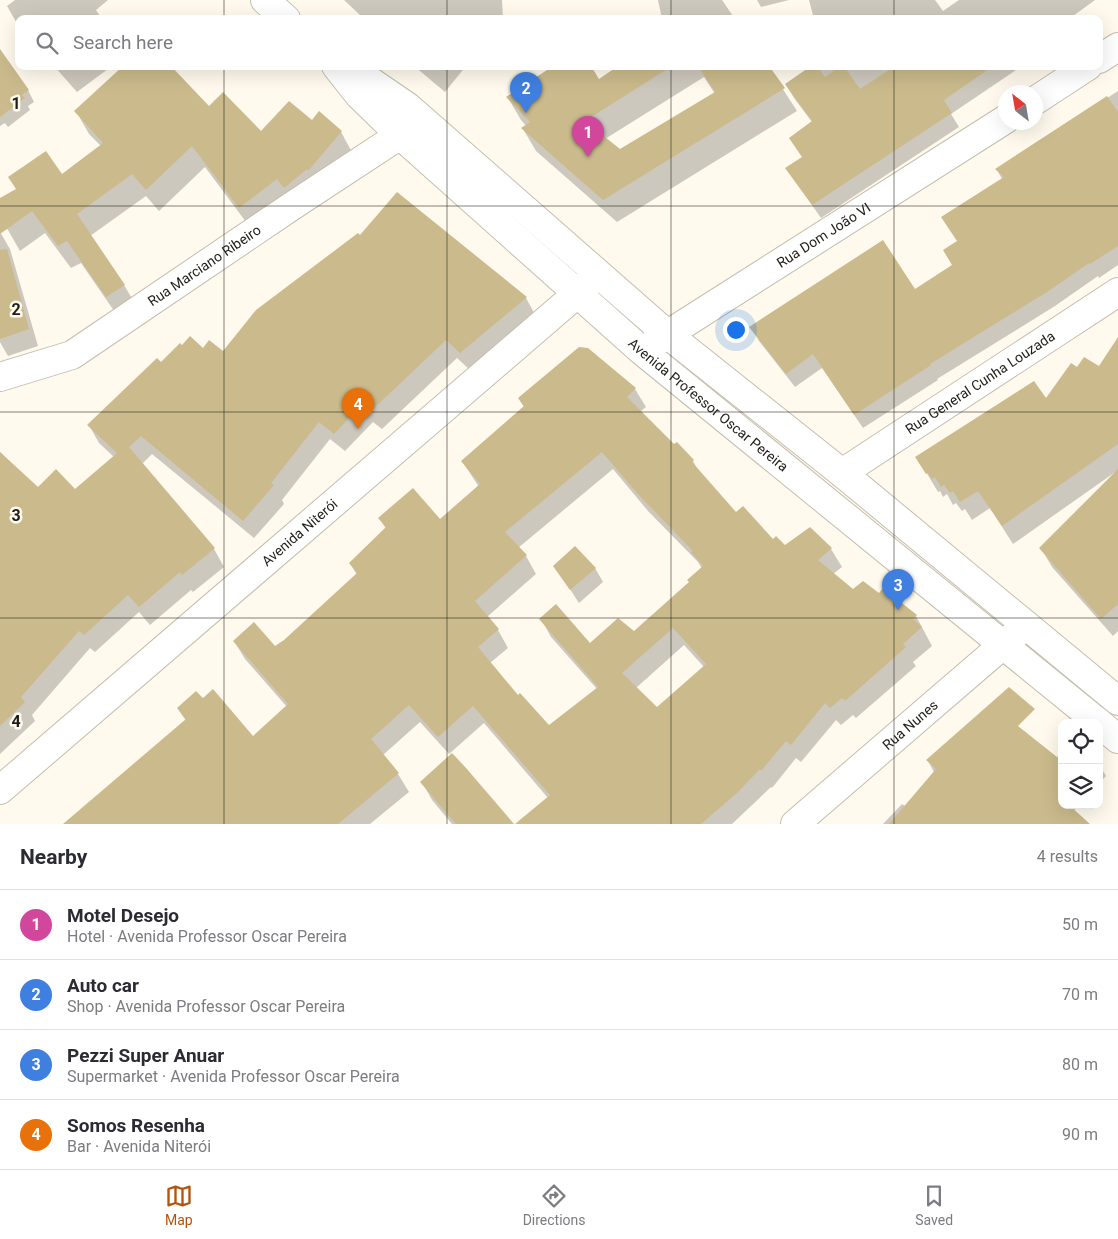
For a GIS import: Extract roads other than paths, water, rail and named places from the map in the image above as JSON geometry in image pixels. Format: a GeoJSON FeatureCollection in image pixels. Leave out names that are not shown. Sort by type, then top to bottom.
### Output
{"type":"FeatureCollection","features":[{"type":"Feature","properties":{"kind":"main road"},"geometry":{"type":"LineString","coordinates":[[265,0],[282,15]]}},
{"type":"Feature","properties":{"kind":"main road"},"geometry":{"type":"LineString","coordinates":[[1103,57],[1118,48]]}},
{"type":"Feature","properties":{"kind":"main road","name":"Avenida Professor Oscar Pereira"},"geometry":{"type":"LineString","coordinates":[[339,70],[359,95],[400,135],[642,351],[1094,719]]}},
{"type":"Feature","properties":{"kind":"main road","name":"Avenida Professor Oscar Pereira"},"geometry":{"type":"LineString","coordinates":[[351,70],[408,107],[667,334],[842,473],[1118,701]]}},
{"type":"Feature","properties":{"kind":"main road"},"geometry":{"type":"LineString","coordinates":[[1043,95],[1082,70]]}},
{"type":"Feature","properties":{"kind":"main road","name":"Rua Dom João VI"},"geometry":{"type":"LineString","coordinates":[[642,351],[998,124]]}},
{"type":"Feature","properties":{"kind":"main road","name":"Rua Marciano Ribeiro"},"geometry":{"type":"LineString","coordinates":[[0,377],[72,355],[400,135]]}},
{"type":"Feature","properties":{"kind":"main road","name":"Avenida Niterói"},"geometry":{"type":"LineString","coordinates":[[0,790],[598,274]]}},
{"type":"Feature","properties":{"kind":"main road","name":"Rua General Cunha Louzada"},"geometry":{"type":"LineString","coordinates":[[842,473],[1118,292]]}},
{"type":"Feature","properties":{"kind":"main road","name":"Rua Nunes"},"geometry":{"type":"LineString","coordinates":[[795,824],[1026,625]]}},
{"type":"Feature","properties":{"kind":"main road","name":"Avenida Professor Oscar Pereira"},"geometry":{"type":"LineString","coordinates":[[1103,726],[1118,738]]}},
{"type":"Feature","properties":{"kind":"place","name":"Auto car"},"geometry":{"type":"Point","coordinates":[526,113]}},
{"type":"Feature","properties":{"kind":"place","name":"Motel Desejo"},"geometry":{"type":"Point","coordinates":[588,157]}},
{"type":"Feature","properties":{"kind":"place","name":"Somos Resenha"},"geometry":{"type":"Point","coordinates":[358,429]}},
{"type":"Feature","properties":{"kind":"place","name":"Pezzi Super Anuar"},"geometry":{"type":"Point","coordinates":[898,610]}}]}
